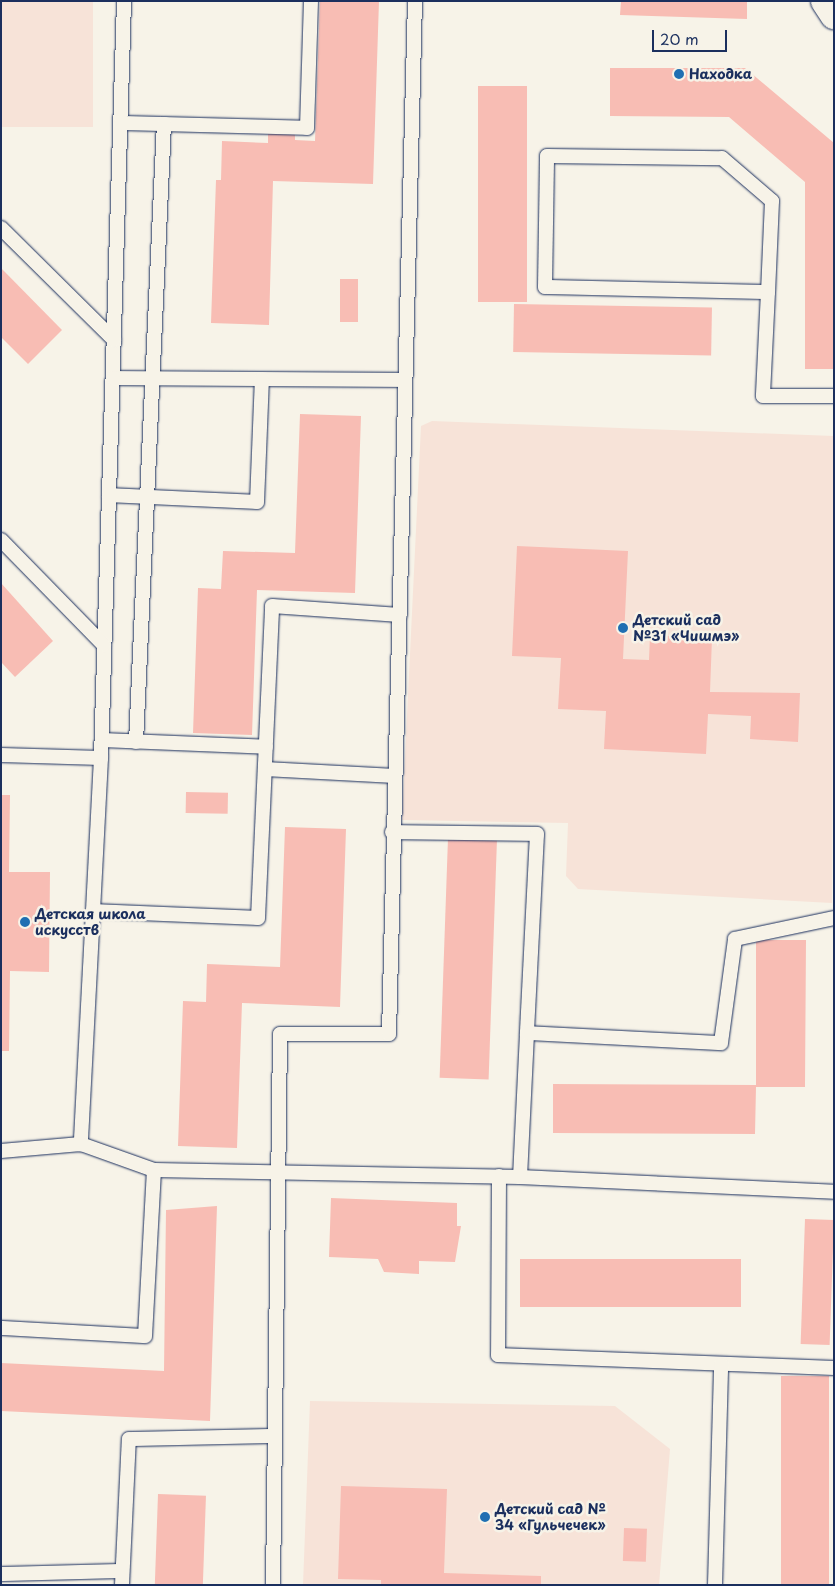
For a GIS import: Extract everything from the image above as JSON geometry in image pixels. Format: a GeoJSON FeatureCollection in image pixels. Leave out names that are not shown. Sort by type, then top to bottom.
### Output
{"type":"FeatureCollection","features":[{"type":"Feature","properties":{"kind":"street"},"geometry":{"type":"LineString","coordinates":[[825,1],[834,15]]}},
{"type":"Feature","properties":{"kind":"lane"},"geometry":{"type":"LineString","coordinates":[[81,1144],[102,740],[124,1]]}},
{"type":"Feature","properties":{"kind":"lane"},"geometry":{"type":"LineString","coordinates":[[121,122],[307,128],[311,1]]}},
{"type":"Feature","properties":{"kind":"lane"},"geometry":{"type":"LineString","coordinates":[[273,1585],[280,1034],[389,1034],[392,832],[396,776],[415,1]]}},
{"type":"Feature","properties":{"kind":"lane"},"geometry":{"type":"LineString","coordinates":[[136,742],[145,496],[164,124]]}},
{"type":"Feature","properties":{"kind":"lane"},"geometry":{"type":"LineString","coordinates":[[768,292],[545,287],[547,156],[722,158],[772,201],[768,292],[763,396],[834,396]]}},
{"type":"Feature","properties":{"kind":"lane"},"geometry":{"type":"LineString","coordinates":[[1,228],[114,340]]}},
{"type":"Feature","properties":{"kind":"lane"},"geometry":{"type":"LineString","coordinates":[[113,378],[405,380]]}},
{"type":"Feature","properties":{"kind":"lane"},"geometry":{"type":"LineString","coordinates":[[109,494],[256,502],[262,379]]}},
{"type":"Feature","properties":{"kind":"lane"},"geometry":{"type":"LineString","coordinates":[[1,540],[104,645]]}},
{"type":"Feature","properties":{"kind":"lane"},"geometry":{"type":"LineString","coordinates":[[93,911],[258,918],[272,606],[400,614]]}},
{"type":"Feature","properties":{"kind":"lane"},"geometry":{"type":"LineString","coordinates":[[102,740],[266,747]]}},
{"type":"Feature","properties":{"kind":"lane"},"geometry":{"type":"LineString","coordinates":[[1,755],[101,758]]}},
{"type":"Feature","properties":{"kind":"lane"},"geometry":{"type":"LineString","coordinates":[[265,769],[396,776]]}},
{"type":"Feature","properties":{"kind":"lane"},"geometry":{"type":"LineString","coordinates":[[392,832],[537,834],[520,1177]]}},
{"type":"Feature","properties":{"kind":"lane"},"geometry":{"type":"LineString","coordinates":[[527,1033],[721,1043],[735,939],[834,918]]}},
{"type":"Feature","properties":{"kind":"lane"},"geometry":{"type":"LineString","coordinates":[[1,1150],[81,1144],[154,1170],[278,1174],[500,1176],[834,1192]]}},
{"type":"Feature","properties":{"kind":"lane"},"geometry":{"type":"LineString","coordinates":[[1,1328],[145,1336],[154,1170]]}},
{"type":"Feature","properties":{"kind":"lane"},"geometry":{"type":"LineString","coordinates":[[500,1176],[498,1355],[834,1368]]}},
{"type":"Feature","properties":{"kind":"lane"},"geometry":{"type":"LineString","coordinates":[[715,1585],[721,1365]]}},
{"type":"Feature","properties":{"kind":"lane"},"geometry":{"type":"LineString","coordinates":[[1,1574],[122,1578],[129,1439],[274,1436]]}},
{"type":"Feature","properties":{"kind":"shaded area"},"geometry":{"type":"Polygon","coordinates":[[[1,1],[93,1],[93,127],[1,127],[1,1]]]}},
{"type":"Feature","properties":{"kind":"shaded area","name":"Детский сад №31 «Чишмэ»"},"geometry":{"type":"Polygon","coordinates":[[[432,421],[834,436],[832,903],[578,889],[566,876],[568,823],[402,820],[421,426],[432,421]]]}},
{"type":"Feature","properties":{"kind":"shaded area","name":"Детский сад № 34 «Гульчечек»"},"geometry":{"type":"Polygon","coordinates":[[[310,1401],[615,1406],[670,1449],[659,1585],[303,1585],[310,1401]]]}},
{"type":"Feature","properties":{"kind":"building"},"geometry":{"type":"Polygon","coordinates":[[[320,1],[379,1],[373,184],[273,181],[269,325],[211,323],[216,180],[221,180],[222,141],[268,143],[268,132],[295,132],[295,140],[315,141],[320,1]]]}},
{"type":"Feature","properties":{"kind":"building"},"geometry":{"type":"Polygon","coordinates":[[[621,1],[747,1],[747,19],[620,15],[621,1]]]}},
{"type":"Feature","properties":{"kind":"building"},"geometry":{"type":"Polygon","coordinates":[[[610,68],[745,68],[834,143],[834,369],[805,369],[805,182],[729,117],[610,116],[610,68]]]}},
{"type":"Feature","properties":{"kind":"building"},"geometry":{"type":"Polygon","coordinates":[[[478,86],[527,86],[527,302],[478,302],[478,86]]]}},
{"type":"Feature","properties":{"kind":"building"},"geometry":{"type":"Polygon","coordinates":[[[1,268],[62,330],[28,364],[1,337],[1,268]]]}},
{"type":"Feature","properties":{"kind":"building"},"geometry":{"type":"Polygon","coordinates":[[[340,279],[358,279],[358,322],[340,322],[340,279]]]}},
{"type":"Feature","properties":{"kind":"building"},"geometry":{"type":"Polygon","coordinates":[[[514,304],[712,307],[711,355],[513,352],[514,304]]]}},
{"type":"Feature","properties":{"kind":"building"},"geometry":{"type":"Polygon","coordinates":[[[300,414],[361,416],[355,593],[257,590],[252,735],[193,733],[198,588],[221,589],[223,551],[295,553],[300,414]]]}},
{"type":"Feature","properties":{"kind":"building"},"geometry":{"type":"Polygon","coordinates":[[[517,546],[628,551],[623,659],[649,660],[650,635],[712,638],[710,692],[800,693],[798,742],[750,739],[751,716],[708,714],[706,754],[604,749],[606,711],[558,709],[561,658],[512,656],[517,546]]]}},
{"type":"Feature","properties":{"kind":"building"},"geometry":{"type":"Polygon","coordinates":[[[1,583],[53,641],[15,677],[1,662],[1,583]]]}},
{"type":"Feature","properties":{"kind":"building"},"geometry":{"type":"Polygon","coordinates":[[[186,792],[228,793],[228,814],[186,813],[186,792]]]}},
{"type":"Feature","properties":{"kind":"building","name":"Детская школа искусств"},"geometry":{"type":"Polygon","coordinates":[[[1,795],[10,795],[9,872],[50,872],[49,972],[10,971],[9,1051],[1,1051],[1,795]]]}},
{"type":"Feature","properties":{"kind":"building"},"geometry":{"type":"Polygon","coordinates":[[[285,827],[346,829],[340,1007],[242,1003],[237,1148],[178,1146],[183,1001],[206,1002],[207,964],[280,967],[285,827]]]}},
{"type":"Feature","properties":{"kind":"building"},"geometry":{"type":"Polygon","coordinates":[[[448,838],[497,840],[489,1080],[440,1078],[448,838]]]}},
{"type":"Feature","properties":{"kind":"building"},"geometry":{"type":"Polygon","coordinates":[[[756,940],[806,940],[805,1087],[756,1087],[755,1134],[553,1133],[553,1084],[756,1085],[756,940]]]}},
{"type":"Feature","properties":{"kind":"building"},"geometry":{"type":"Polygon","coordinates":[[[331,1198],[457,1203],[457,1226],[461,1226],[455,1262],[419,1261],[419,1274],[384,1272],[378,1259],[329,1257],[331,1198]]]}},
{"type":"Feature","properties":{"kind":"building"},"geometry":{"type":"Polygon","coordinates":[[[217,1206],[210,1421],[1,1411],[1,1363],[164,1371],[166,1210],[217,1206]]]}},
{"type":"Feature","properties":{"kind":"building"},"geometry":{"type":"Polygon","coordinates":[[[805,1219],[834,1220],[830,1345],[801,1344],[805,1219]]]}},
{"type":"Feature","properties":{"kind":"building"},"geometry":{"type":"Polygon","coordinates":[[[520,1259],[741,1259],[741,1307],[520,1307],[520,1259]]]}},
{"type":"Feature","properties":{"kind":"building"},"geometry":{"type":"Polygon","coordinates":[[[781,1376],[829,1376],[829,1585],[781,1585],[781,1376]]]}},
{"type":"Feature","properties":{"kind":"building"},"geometry":{"type":"Polygon","coordinates":[[[341,1486],[447,1489],[444,1573],[541,1576],[541,1585],[381,1585],[381,1580],[338,1579],[341,1486]]]}},
{"type":"Feature","properties":{"kind":"building"},"geometry":{"type":"Polygon","coordinates":[[[158,1494],[206,1496],[203,1585],[155,1585],[158,1494]]]}},
{"type":"Feature","properties":{"kind":"building"},"geometry":{"type":"Polygon","coordinates":[[[624,1528],[647,1529],[646,1562],[623,1561],[624,1528]]]}},
{"type":"Feature","properties":{"kind":"place","name":"Находка"},"geometry":{"type":"Point","coordinates":[679,74]}},
{"type":"Feature","properties":{"kind":"place","name":"Детский сад №31 «Чишмэ»"},"geometry":{"type":"Point","coordinates":[623,628]}},
{"type":"Feature","properties":{"kind":"place","name":"Детская школа искусств"},"geometry":{"type":"Point","coordinates":[25,922]}},
{"type":"Feature","properties":{"kind":"place","name":"Детский сад № 34 «Гульчечек»"},"geometry":{"type":"Point","coordinates":[485,1517]}}]}
